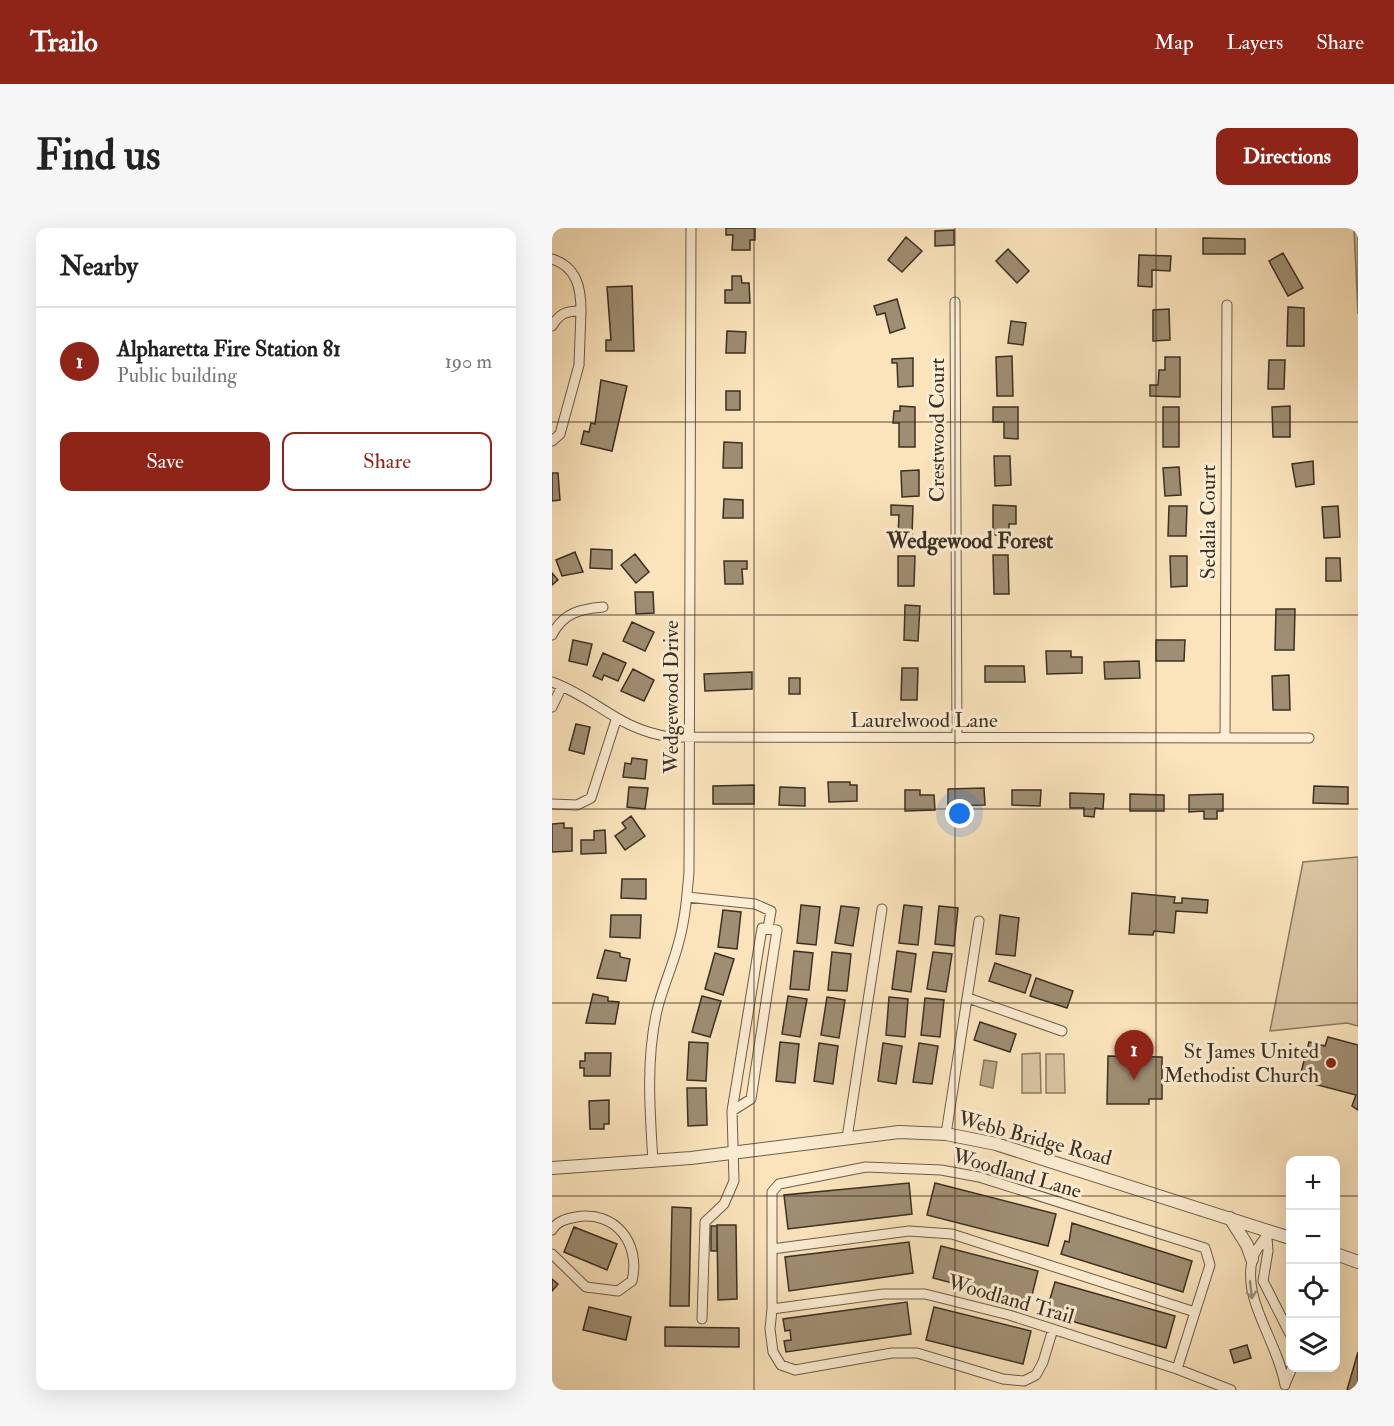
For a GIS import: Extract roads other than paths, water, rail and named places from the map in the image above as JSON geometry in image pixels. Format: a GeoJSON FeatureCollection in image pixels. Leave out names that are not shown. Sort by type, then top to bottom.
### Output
{"type":"FeatureCollection","features":[{"type":"Feature","properties":{"kind":"street","name":"Wedgewood Drive"},"geometry":{"type":"LineString","coordinates":[[653,1162],[648,1097],[649,1059],[657,1014],[678,945],[687,897],[691,228]]}},
{"type":"Feature","properties":{"kind":"street"},"geometry":{"type":"LineString","coordinates":[[552,259],[564,264],[576,277],[581,291],[579,365],[560,434],[552,441]]}},
{"type":"Feature","properties":{"kind":"street","name":"Crestwood Court"},"geometry":{"type":"LineString","coordinates":[[955,302],[957,738]]}},
{"type":"Feature","properties":{"kind":"street","name":"Sedalia Court"},"geometry":{"type":"LineString","coordinates":[[1225,738],[1227,305]]}},
{"type":"Feature","properties":{"kind":"street"},"geometry":{"type":"LineString","coordinates":[[552,326],[559,316],[566,312],[581,311]]}},
{"type":"Feature","properties":{"kind":"street"},"geometry":{"type":"LineString","coordinates":[[552,635],[567,616],[585,608],[603,607]]}},
{"type":"Feature","properties":{"kind":"street","name":"Laurelwood Lane"},"geometry":{"type":"LineString","coordinates":[[552,682],[616,720],[652,735],[688,737],[1309,738]]}},
{"type":"Feature","properties":{"kind":"street"},"geometry":{"type":"LineString","coordinates":[[552,707],[562,686]]}},
{"type":"Feature","properties":{"kind":"street"},"geometry":{"type":"LineString","coordinates":[[552,804],[577,805],[595,801],[616,720]]}},
{"type":"Feature","properties":{"kind":"street"},"geometry":{"type":"LineString","coordinates":[[687,897],[755,904],[771,911],[768,928]]}},
{"type":"Feature","properties":{"kind":"street"},"geometry":{"type":"LineString","coordinates":[[847,1137],[882,909]]}},
{"type":"Feature","properties":{"kind":"street"},"geometry":{"type":"LineString","coordinates":[[946,1134],[980,921]]}},
{"type":"Feature","properties":{"kind":"street"},"geometry":{"type":"LineString","coordinates":[[702,1319],[705,1222],[731,1193],[734,1181],[732,1111],[762,927],[777,930],[751,1100],[732,1111]]}},
{"type":"Feature","properties":{"kind":"street"},"geometry":{"type":"LineString","coordinates":[[968,998],[1062,1030]]}},
{"type":"Feature","properties":{"kind":"street","name":"Webb Bridge Road"},"geometry":{"type":"LineString","coordinates":[[552,1168],[734,1154],[847,1137],[899,1132],[946,1134],[996,1144],[1230,1218],[1268,1234],[1286,1237]]}},
{"type":"Feature","properties":{"kind":"street","name":"Woodland Lane"},"geometry":{"type":"LineString","coordinates":[[1053,1329],[1043,1362],[1036,1375],[1024,1381],[1003,1379],[917,1353],[892,1353],[795,1370],[781,1365],[773,1352],[770,1329],[772,1192],[779,1184],[866,1167],[941,1170],[979,1177],[1205,1248],[1210,1265],[1177,1369]]}},
{"type":"Feature","properties":{"kind":"street"},"geometry":{"type":"LineString","coordinates":[[552,1230],[566,1219],[589,1215],[607,1220],[623,1232],[631,1243],[634,1271],[632,1281],[627,1287],[618,1291],[586,1287],[552,1254]]}},
{"type":"Feature","properties":{"kind":"street"},"geometry":{"type":"LineString","coordinates":[[1230,1218],[1247,1245],[1252,1259]]}},
{"type":"Feature","properties":{"kind":"street"},"geometry":{"type":"LineString","coordinates":[[772,1249],[909,1232],[952,1234],[1195,1312]]}},
{"type":"Feature","properties":{"kind":"street"},"geometry":{"type":"LineString","coordinates":[[1268,1234],[1257,1245],[1249,1275],[1252,1301],[1268,1330],[1283,1387]]}},
{"type":"Feature","properties":{"kind":"street"},"geometry":{"type":"LineString","coordinates":[[1268,1234],[1263,1281],[1285,1323],[1268,1330]]}},
{"type":"Feature","properties":{"kind":"street"},"geometry":{"type":"LineString","coordinates":[[1340,1256],[1358,1262]]}},
{"type":"Feature","properties":{"kind":"street","name":"Woodland Trail"},"geometry":{"type":"LineString","coordinates":[[772,1309],[883,1294],[925,1294],[1053,1329],[1177,1369],[1231,1390]]}},
{"type":"Feature","properties":{"kind":"street"},"geometry":{"type":"LineString","coordinates":[[1283,1387],[1290,1372]]}},
{"type":"Feature","properties":{"kind":"place","name":"St James United Methodist Church"},"geometry":{"type":"Point","coordinates":[1331,1063]}},
{"type":"Feature","properties":{"kind":"place","name":"Alpharetta Fire Station 81"},"geometry":{"type":"Point","coordinates":[1134,1080]}},
{"type":"Feature","properties":{"kind":"district","name":"Wedgewood Forest"},"geometry":{"type":"Point","coordinates":[970,540]}}]}
